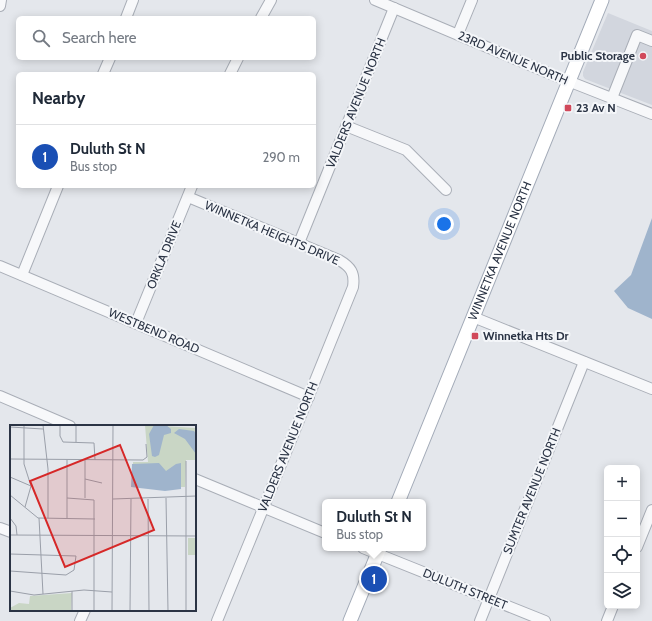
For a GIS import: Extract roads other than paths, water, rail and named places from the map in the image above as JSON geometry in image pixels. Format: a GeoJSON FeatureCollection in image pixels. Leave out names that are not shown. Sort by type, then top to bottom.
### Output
{"type":"FeatureCollection","features":[{"type":"Feature","properties":{"kind":"main road","name":"WINNETKA AVENUE NORTH"},"geometry":{"type":"LineString","coordinates":[[399,499],[602,0]]}},
{"type":"Feature","properties":{"kind":"main road"},"geometry":{"type":"LineString","coordinates":[[350,621],[378,551]]}},
{"type":"Feature","properties":{"kind":"street"},"geometry":{"type":"LineString","coordinates":[[0,6],[1,0]]}},
{"type":"Feature","properties":{"kind":"street"},"geometry":{"type":"LineString","coordinates":[[127,16],[134,0]]}},
{"type":"Feature","properties":{"kind":"street"},"geometry":{"type":"LineString","coordinates":[[262,16],[271,0]]}},
{"type":"Feature","properties":{"kind":"street","name":"23RD AVENUE NORTH"},"geometry":{"type":"LineString","coordinates":[[375,0],[652,114]]}},
{"type":"Feature","properties":{"kind":"street"},"geometry":{"type":"LineString","coordinates":[[458,34],[472,0]]}},
{"type":"Feature","properties":{"kind":"street","name":"VALDERS AVENUE NORTH"},"geometry":{"type":"LineString","coordinates":[[299,243],[394,8]]}},
{"type":"Feature","properties":{"kind":"street"},"geometry":{"type":"LineString","coordinates":[[612,98],[637,35],[652,40]]}},
{"type":"Feature","properties":{"kind":"street"},"geometry":{"type":"LineString","coordinates":[[104,72],[109,60]]}},
{"type":"Feature","properties":{"kind":"street"},"geometry":{"type":"LineString","coordinates":[[231,72],[237,60]]}},
{"type":"Feature","properties":{"kind":"street"},"geometry":{"type":"LineString","coordinates":[[346,126],[406,150],[446,190]]}},
{"type":"Feature","properties":{"kind":"street"},"geometry":{"type":"LineString","coordinates":[[22,275],[57,188]]}},
{"type":"Feature","properties":{"kind":"street","name":"ORKLA DRIVE"},"geometry":{"type":"LineString","coordinates":[[136,323],[191,188]]}},
{"type":"Feature","properties":{"kind":"street","name":"WINNETKA HEIGHTS DRIVE"},"geometry":{"type":"LineString","coordinates":[[188,197],[339,260],[347,265],[352,273]]}},
{"type":"Feature","properties":{"kind":"street","name":"WESTBEND ROAD"},"geometry":{"type":"LineString","coordinates":[[0,266],[309,396]]}},
{"type":"Feature","properties":{"kind":"street","name":"VALDERS AVENUE NORTH"},"geometry":{"type":"LineString","coordinates":[[217,621],[264,508],[352,287],[354,279],[352,273]]}},
{"type":"Feature","properties":{"kind":"street"},"geometry":{"type":"LineString","coordinates":[[473,317],[652,389]]}},
{"type":"Feature","properties":{"kind":"street","name":"SUMTER AVENUE NORTH"},"geometry":{"type":"LineString","coordinates":[[480,621],[584,362]]}},
{"type":"Feature","properties":{"kind":"street"},"geometry":{"type":"LineString","coordinates":[[0,396],[68,425]]}},
{"type":"Feature","properties":{"kind":"street"},"geometry":{"type":"LineString","coordinates":[[196,479],[322,532]]}},
{"type":"Feature","properties":{"kind":"street"},"geometry":{"type":"LineString","coordinates":[[640,540],[652,510]]}},
{"type":"Feature","properties":{"kind":"street"},"geometry":{"type":"LineString","coordinates":[[0,528],[10,532]]}},
{"type":"Feature","properties":{"kind":"street","name":"DULUTH STREET"},"geometry":{"type":"LineString","coordinates":[[378,551],[545,621]]}},
{"type":"Feature","properties":{"kind":"street"},"geometry":{"type":"LineString","coordinates":[[607,621],[612,609]]}},
{"type":"Feature","properties":{"kind":"street"},"geometry":{"type":"LineString","coordinates":[[80,621],[85,611]]}},
{"type":"Feature","properties":{"kind":"water"},"geometry":{"type":"Polygon","coordinates":[[[652,218],[652,319],[628,308],[614,291],[631,275],[652,218]]]}},
{"type":"Feature","properties":{"kind":"place","name":"Public Storage"},"geometry":{"type":"Point","coordinates":[643,56]}},
{"type":"Feature","properties":{"kind":"place","name":"23 Av N"},"geometry":{"type":"Point","coordinates":[568,108]}},
{"type":"Feature","properties":{"kind":"place","name":"Winnetka Hts Dr"},"geometry":{"type":"Point","coordinates":[475,336]}},
{"type":"Feature","properties":{"kind":"place","name":"Duluth St N"},"geometry":{"type":"Point","coordinates":[374,579]}}]}
